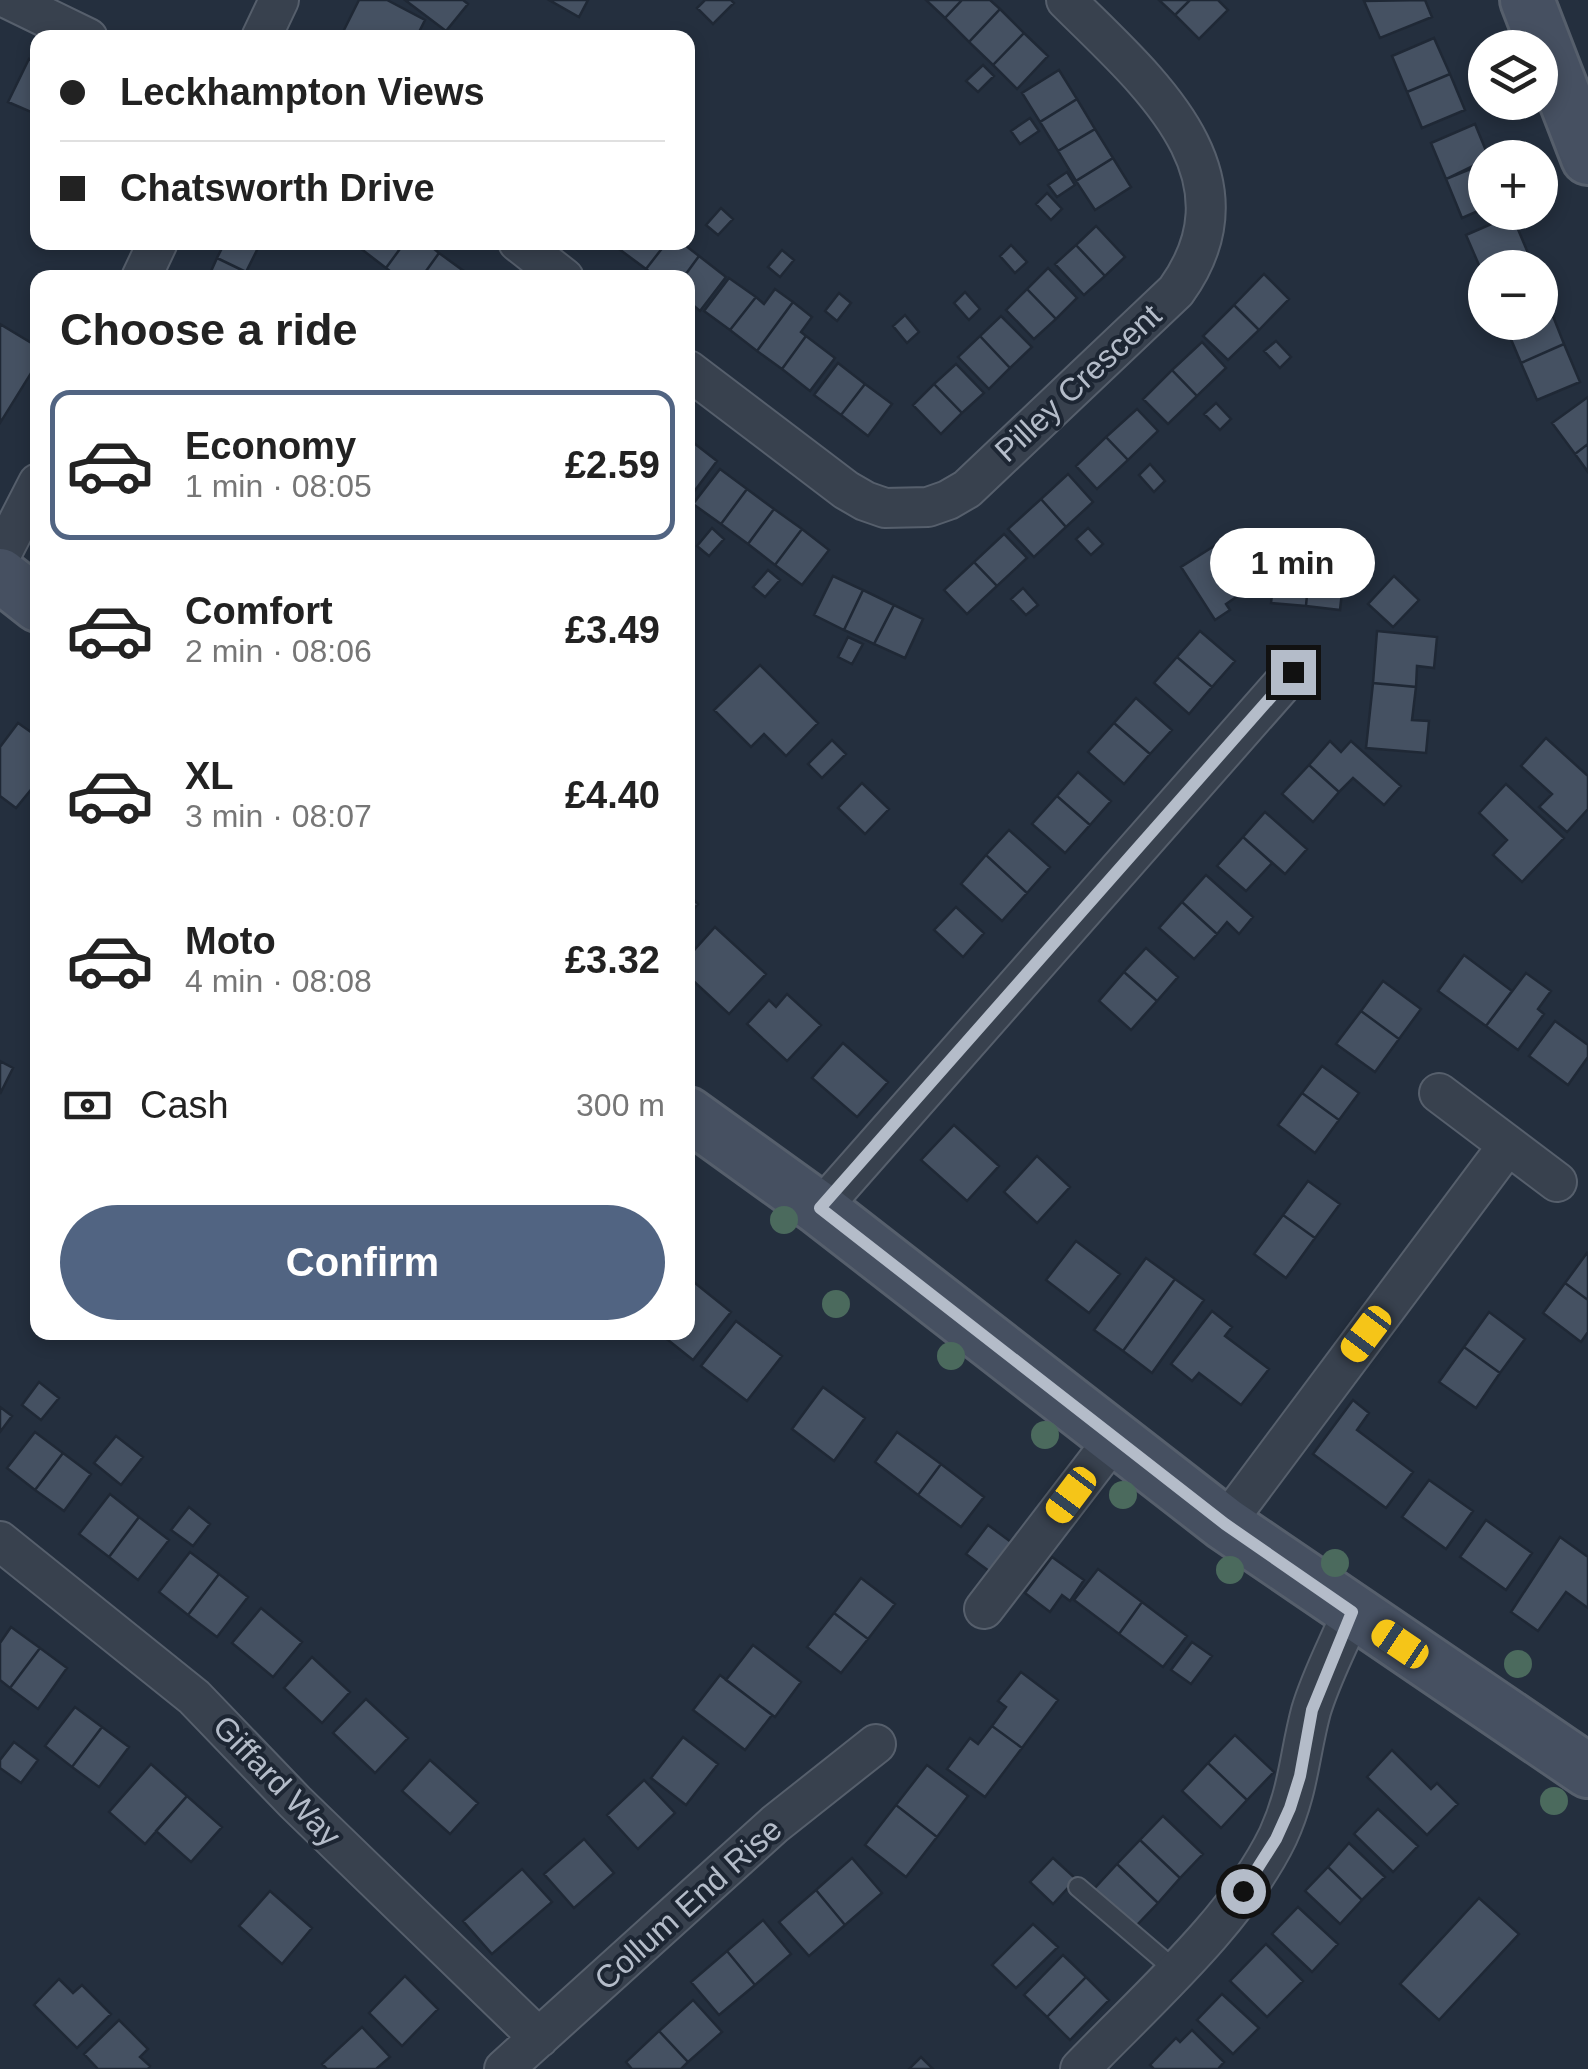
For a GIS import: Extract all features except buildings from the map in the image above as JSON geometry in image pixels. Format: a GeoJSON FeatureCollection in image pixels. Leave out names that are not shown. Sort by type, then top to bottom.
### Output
{"type":"FeatureCollection","features":[{"type":"Feature","properties":{"kind":"street"},"geometry":{"type":"LineString","coordinates":[[10,0],[72,30]]}},
{"type":"Feature","properties":{"kind":"street"},"geometry":{"type":"LineString","coordinates":[[265,30],[280,0]]}},
{"type":"Feature","properties":{"kind":"street","name":"Pilley Crescent"},"geometry":{"type":"LineString","coordinates":[[695,375],[856,496],[885,508],[928,507],[967,489],[1176,290],[1188,274],[1204,236],[1206,198],[1198,160],[1156,90],[1066,0]]}},
{"type":"Feature","properties":{"kind":"street"},"geometry":{"type":"LineString","coordinates":[[1527,0],[1588,158]]}},
{"type":"Feature","properties":{"kind":"street"},"geometry":{"type":"LineString","coordinates":[[528,250],[554,270]]}},
{"type":"Feature","properties":{"kind":"street"},"geometry":{"type":"LineString","coordinates":[[0,557],[30,498]]}},
{"type":"Feature","properties":{"kind":"street"},"geometry":{"type":"LineString","coordinates":[[0,575],[30,599]]}},
{"type":"Feature","properties":{"kind":"street"},"geometry":{"type":"LineString","coordinates":[[820,1208],[1293,672]]}},
{"type":"Feature","properties":{"kind":"street"},"geometry":{"type":"LineString","coordinates":[[1439,1093],[1557,1182]]}},
{"type":"Feature","properties":{"kind":"street"},"geometry":{"type":"LineString","coordinates":[[695,1119],[820,1208],[1225,1524],[1588,1771]]}},
{"type":"Feature","properties":{"kind":"street"},"geometry":{"type":"LineString","coordinates":[[1225,1524],[1508,1144]]}},
{"type":"Feature","properties":{"kind":"street"},"geometry":{"type":"LineString","coordinates":[[984,1609],[1115,1438]]}},
{"type":"Feature","properties":{"kind":"street","name":"Giffard Way"},"geometry":{"type":"LineString","coordinates":[[0,1542],[194,1697],[295,1802],[540,2038]]}},
{"type":"Feature","properties":{"kind":"street"},"geometry":{"type":"LineString","coordinates":[[1080,2069],[1175,1970],[1256,1875],[1276,1839],[1300,1776],[1312,1710],[1352,1612]]}},
{"type":"Feature","properties":{"kind":"street","name":"Collum End Rise"},"geometry":{"type":"LineString","coordinates":[[504,2069],[776,1824],[876,1744]]}},
{"type":"Feature","properties":{"kind":"lane"},"geometry":{"type":"LineString","coordinates":[[1078,1887],[1175,1970]]}},
{"type":"Feature","properties":{"kind":"route"},"geometry":{"type":"LineString","coordinates":[[1243,1891],[1256,1875],[1290,1808],[1312,1710],[1352,1612],[1225,1524],[820,1208],[1293,672]]}}]}
